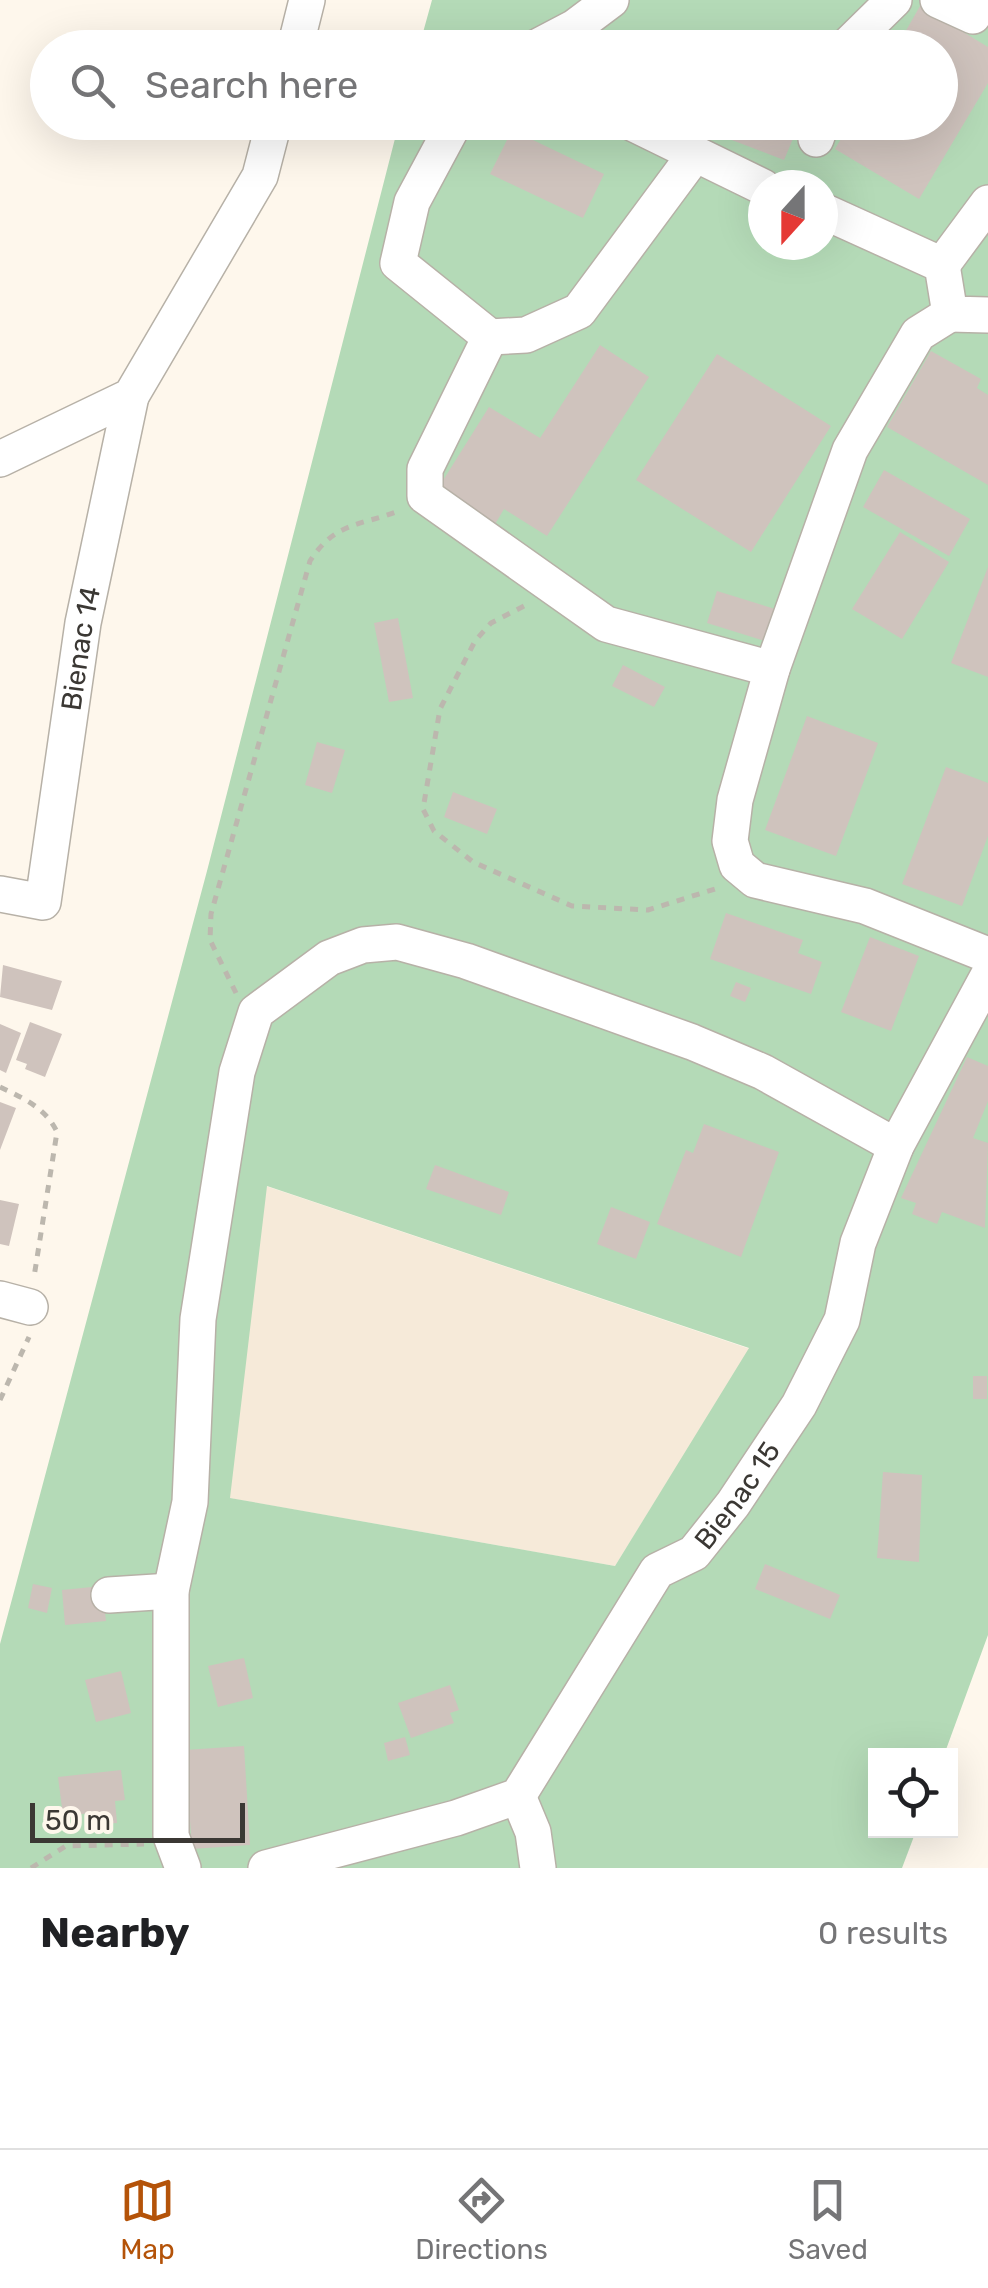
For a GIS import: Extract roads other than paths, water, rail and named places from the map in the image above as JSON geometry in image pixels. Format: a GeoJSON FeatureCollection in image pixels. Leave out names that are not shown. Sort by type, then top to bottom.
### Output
{"type":"FeatureCollection","features":[{"type":"Feature","properties":{"kind":"street"},"geometry":{"type":"LineString","coordinates":[[299,30],[308,0]]}},
{"type":"Feature","properties":{"kind":"street"},"geometry":{"type":"LineString","coordinates":[[570,30],[611,0]]}},
{"type":"Feature","properties":{"kind":"street"},"geometry":{"type":"LineString","coordinates":[[863,30],[894,0]]}},
{"type":"Feature","properties":{"kind":"street"},"geometry":{"type":"LineString","coordinates":[[938,0],[973,16],[983,0]]}},
{"type":"Feature","properties":{"kind":"street","name":"Bienac 14"},"geometry":{"type":"LineString","coordinates":[[0,894],[43,902],[83,622],[131,396],[260,176],[269,140]]}},
{"type":"Feature","properties":{"kind":"street"},"geometry":{"type":"LineString","coordinates":[[445,140],[412,202],[398,263],[490,337],[526,336],[578,311],[692,156]]}},
{"type":"Feature","properties":{"kind":"street"},"geometry":{"type":"LineString","coordinates":[[663,140],[748,180]]}},
{"type":"Feature","properties":{"kind":"street"},"geometry":{"type":"LineString","coordinates":[[950,314],[942,265],[988,203]]}},
{"type":"Feature","properties":{"kind":"street"},"geometry":{"type":"LineString","coordinates":[[838,219],[942,265]]}},
{"type":"Feature","properties":{"kind":"street"},"geometry":{"type":"LineString","coordinates":[[988,315],[950,314],[918,334],[850,450],[772,669],[735,800],[730,841],[737,865],[755,880],[865,906],[988,955]]}},
{"type":"Feature","properties":{"kind":"street"},"geometry":{"type":"LineString","coordinates":[[490,337],[425,469],[425,496],[606,624],[772,669]]}},
{"type":"Feature","properties":{"kind":"street"},"geometry":{"type":"LineString","coordinates":[[0,458],[131,396]]}},
{"type":"Feature","properties":{"kind":"street"},"geometry":{"type":"LineString","coordinates":[[177,1852],[171,1590],[190,1502],[198,1319],[237,1072],[256,1012],[329,958],[363,946],[398,942],[466,961],[692,1042],[763,1072],[896,1146]]}},
{"type":"Feature","properties":{"kind":"street","name":"Bienac 15"},"geometry":{"type":"LineString","coordinates":[[518,1796],[658,1571],[694,1553],[733,1504],[799,1405],[842,1320],[858,1243],[896,1146],[988,976]]}},
{"type":"Feature","properties":{"kind":"street"},"geometry":{"type":"LineString","coordinates":[[109,1595],[171,1590]]}},
{"type":"Feature","properties":{"kind":"street"},"geometry":{"type":"LineString","coordinates":[[266,1868],[456,1818],[518,1796],[534,1832],[538,1868]]}}]}
